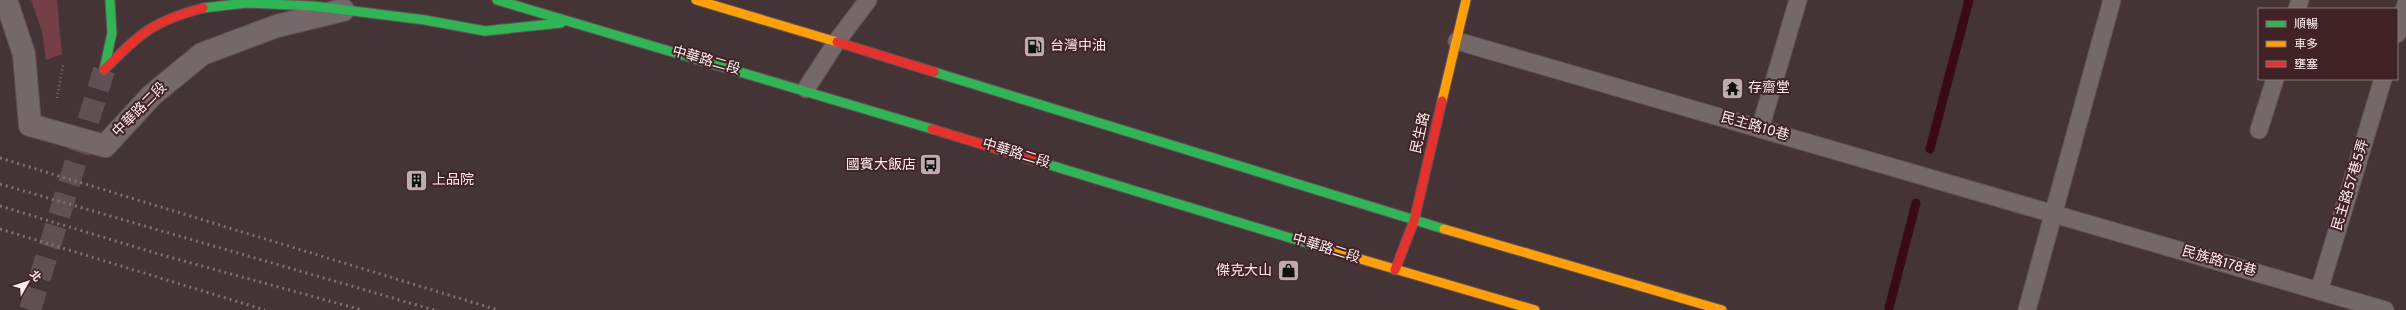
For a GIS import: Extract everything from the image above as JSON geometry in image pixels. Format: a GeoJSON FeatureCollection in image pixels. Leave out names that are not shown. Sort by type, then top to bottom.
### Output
{"type":"FeatureCollection","features":[{"type":"Feature","properties":{"kind":"street","name":"中華路二段"},"geometry":{"type":"LineString","coordinates":[[6,0],[24,54],[30,125],[105,146],[152,95],[202,54],[277,26],[344,10]]}},
{"type":"Feature","properties":{"kind":"street"},"geometry":{"type":"LineString","coordinates":[[110,0],[112,34],[104,70],[131,42],[155,24],[179,14],[213,5],[246,3],[313,6],[425,20],[484,31],[572,21]]}},
{"type":"Feature","properties":{"kind":"street","name":"中華路二段"},"geometry":{"type":"LineString","coordinates":[[496,0],[806,90],[1395,270],[1535,310]]}},
{"type":"Feature","properties":{"kind":"street"},"geometry":{"type":"LineString","coordinates":[[696,0],[837,41],[1414,221],[1722,310]]}},
{"type":"Feature","properties":{"kind":"street","name":"民生路"},"geometry":{"type":"LineString","coordinates":[[1395,270],[1414,221],[1466,0]]}},
{"type":"Feature","properties":{"kind":"lane"},"geometry":{"type":"LineString","coordinates":[[806,90],[837,41],[868,0]]}},
{"type":"Feature","properties":{"kind":"lane"},"geometry":{"type":"LineString","coordinates":[[1760,129],[1798,0]]}},
{"type":"Feature","properties":{"kind":"lane"},"geometry":{"type":"LineString","coordinates":[[2027,310],[2112,0]]}},
{"type":"Feature","properties":{"kind":"lane"},"geometry":{"type":"LineString","coordinates":[[2398,31],[2406,4]]}},
{"type":"Feature","properties":{"kind":"lane","name":"民主路10巷"},"geometry":{"type":"LineString","coordinates":[[1457,41],[2053,214]]}},
{"type":"Feature","properties":{"kind":"lane"},"geometry":{"type":"LineString","coordinates":[[2259,130],[2275,80]]}},
{"type":"Feature","properties":{"kind":"lane","name":"民主路57巷5弄"},"geometry":{"type":"LineString","coordinates":[[2319,291],[2383,80]]}},
{"type":"Feature","properties":{"kind":"lane","name":"民族路178巷"},"geometry":{"type":"LineString","coordinates":[[2053,214],[2385,310]]}},
{"type":"Feature","properties":{"kind":"path"},"geometry":{"type":"LineString","coordinates":[[57,101],[62,65]]}},
{"type":"Feature","properties":{"kind":"shaded area"},"geometry":{"type":"Polygon","coordinates":[[[31,0],[57,0],[62,54],[46,60],[42,31],[31,0]]]}},
{"type":"Feature","properties":{"kind":"waterway"},"geometry":{"type":"LineString","coordinates":[[1930,149],[1969,0]]}},
{"type":"Feature","properties":{"kind":"waterway"},"geometry":{"type":"LineString","coordinates":[[1889,308],[1916,203]]}},
{"type":"Feature","properties":{"kind":"tunnel"},"geometry":{"type":"LineString","coordinates":[[30,310],[104,70]]}},
{"type":"Feature","properties":{"kind":"railway"},"geometry":{"type":"LineString","coordinates":[[0,158],[498,310]]}},
{"type":"Feature","properties":{"kind":"railway"},"geometry":{"type":"LineString","coordinates":[[0,184],[434,310]]}},
{"type":"Feature","properties":{"kind":"railway"},"geometry":{"type":"LineString","coordinates":[[0,206],[162,255],[362,310]]}},
{"type":"Feature","properties":{"kind":"railway"},"geometry":{"type":"LineString","coordinates":[[0,229],[265,310]]}},
{"type":"Feature","properties":{"kind":"traffic: fast"},"geometry":{"type":"LineString","coordinates":[[104,70],[112,33],[110,0]]}},
{"type":"Feature","properties":{"kind":"traffic: fast"},"geometry":{"type":"LineString","coordinates":[[497,0],[932,129]]}},
{"type":"Feature","properties":{"kind":"traffic: fast"},"geometry":{"type":"LineString","coordinates":[[203,8],[246,3],[313,6],[425,20],[485,31],[561,23]]}},
{"type":"Feature","properties":{"kind":"traffic: fast"},"geometry":{"type":"LineString","coordinates":[[934,72],[1444,229]]}},
{"type":"Feature","properties":{"kind":"traffic: fast"},"geometry":{"type":"LineString","coordinates":[[1040,162],[1333,251]]}},
{"type":"Feature","properties":{"kind":"traffic: slow"},"geometry":{"type":"LineString","coordinates":[[696,0],[837,42]]}},
{"type":"Feature","properties":{"kind":"traffic: slow"},"geometry":{"type":"LineString","coordinates":[[1442,101],[1466,0]]}},
{"type":"Feature","properties":{"kind":"traffic: slow"},"geometry":{"type":"LineString","coordinates":[[1444,229],[1722,310]]}},
{"type":"Feature","properties":{"kind":"traffic: slow"},"geometry":{"type":"LineString","coordinates":[[1333,251],[1535,310]]}},
{"type":"Feature","properties":{"kind":"traffic: jam"},"geometry":{"type":"LineString","coordinates":[[104,70],[127,47],[148,30],[171,18],[203,8]]}},
{"type":"Feature","properties":{"kind":"traffic: jam"},"geometry":{"type":"LineString","coordinates":[[837,42],[934,72]]}},
{"type":"Feature","properties":{"kind":"traffic: jam"},"geometry":{"type":"LineString","coordinates":[[1395,270],[1414,221],[1442,101]]}},
{"type":"Feature","properties":{"kind":"traffic: jam"},"geometry":{"type":"LineString","coordinates":[[932,129],[1040,162]]}},
{"type":"Feature","properties":{"kind":"place","name":"台灣中油"},"geometry":{"type":"Point","coordinates":[1034,46]}},
{"type":"Feature","properties":{"kind":"place","name":"存齋堂"},"geometry":{"type":"Point","coordinates":[1733,88]}},
{"type":"Feature","properties":{"kind":"place","name":"國賓大飯店"},"geometry":{"type":"Point","coordinates":[931,165]}},
{"type":"Feature","properties":{"kind":"place","name":"上品院"},"geometry":{"type":"Point","coordinates":[417,180]}},
{"type":"Feature","properties":{"kind":"place","name":"傑克大山"},"geometry":{"type":"Point","coordinates":[1288,271]}}]}
